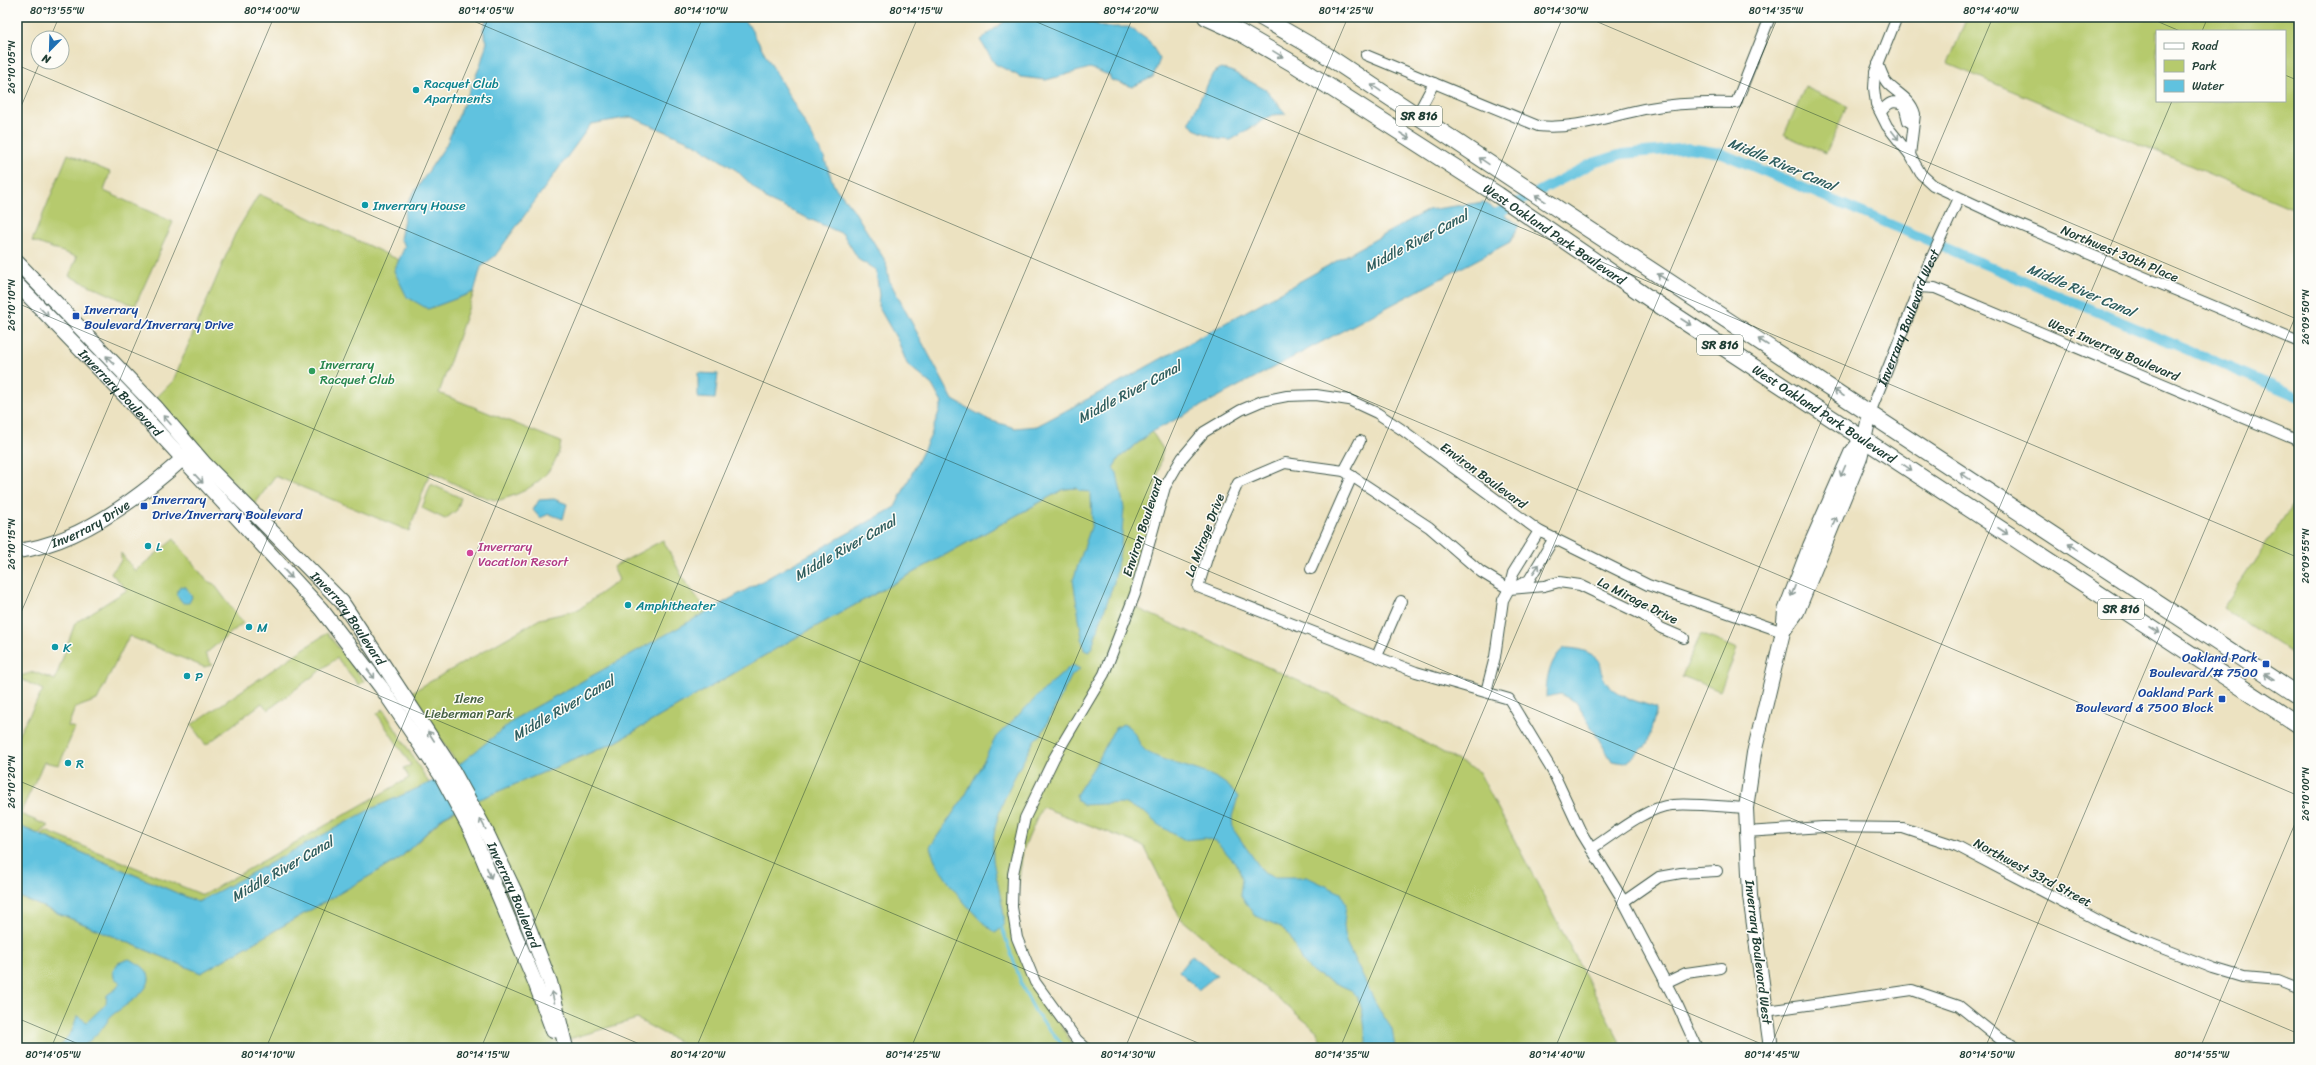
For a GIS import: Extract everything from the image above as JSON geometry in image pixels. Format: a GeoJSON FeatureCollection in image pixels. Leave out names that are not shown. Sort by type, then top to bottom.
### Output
{"type":"FeatureCollection","features":[{"type":"Feature","properties":{"kind":"main road","name":"West Oakland Park Boulevard"},"geometry":{"type":"LineString","coordinates":[[1206,17],[1239,32],[1294,64],[1498,195],[1653,301],[2250,693],[2296,719]]}},
{"type":"Feature","properties":{"kind":"main road","name":"West Oakland Park Boulevard"},"geometry":{"type":"LineString","coordinates":[[1262,17],[1315,47],[1564,213],[2295,693]]}},
{"type":"Feature","properties":{"kind":"main road"},"geometry":{"type":"LineString","coordinates":[[1653,301],[1664,294],[1675,294],[1695,298]]}},
{"type":"Feature","properties":{"kind":"main road"},"geometry":{"type":"LineString","coordinates":[[2052,563],[2082,566],[2094,561]]}},
{"type":"Feature","properties":{"kind":"main road"},"geometry":{"type":"LineString","coordinates":[[2075,578],[2088,573],[2118,576]]}},
{"type":"Feature","properties":{"kind":"main road"},"geometry":{"type":"LineString","coordinates":[[2250,693],[2280,696],[2295,693]]}},
{"type":"Feature","properties":{"kind":"street"},"geometry":{"type":"LineString","coordinates":[[1366,54],[1538,126],[1554,128],[1688,102],[1736,103],[1770,17]]}},
{"type":"Feature","properties":{"kind":"street","name":"Northwest 30th Place"},"geometry":{"type":"LineString","coordinates":[[1896,17],[1878,64],[1874,88],[1876,104],[1887,126],[1910,155],[1921,174],[1933,185],[1959,198],[2299,342]]}},
{"type":"Feature","properties":{"kind":"street"},"geometry":{"type":"LineString","coordinates":[[1878,64],[1886,83],[1910,102],[1913,108],[1914,114],[1910,155]]}},
{"type":"Feature","properties":{"kind":"street"},"geometry":{"type":"LineString","coordinates":[[1417,115],[1434,83]]}},
{"type":"Feature","properties":{"kind":"street"},"geometry":{"type":"LineString","coordinates":[[1881,112],[1888,103],[1897,101],[1904,105],[1908,121],[1912,124]]}},
{"type":"Feature","properties":{"kind":"street","name":"Inverrary Boulevard West"},"geometry":{"type":"LineString","coordinates":[[1771,1048],[1752,922],[1746,832],[1746,808],[1754,753],[1783,632],[1797,612],[1860,458],[1863,438],[1870,413],[1915,300],[1918,287],[1959,198]]}},
{"type":"Feature","properties":{"kind":"street","name":"Inverrary Boulevard"},"geometry":{"type":"LineString","coordinates":[[17,262],[155,406],[193,449],[342,602],[447,773],[515,892],[550,982],[566,1048]]}},
{"type":"Feature","properties":{"kind":"street","name":"Inverrary Boulevard"},"geometry":{"type":"LineString","coordinates":[[17,284],[321,609],[447,773]]}},
{"type":"Feature","properties":{"kind":"street","name":"West Inverray Boulevard"},"geometry":{"type":"LineString","coordinates":[[1918,287],[1935,288],[2299,441]]}},
{"type":"Feature","properties":{"kind":"street","name":"Environ Boulevard"},"geometry":{"type":"LineString","coordinates":[[1086,1048],[1077,1040],[1035,982],[1017,938],[1012,907],[1013,874],[1025,818],[1042,779],[1104,674],[1134,594],[1166,488],[1182,458],[1204,432],[1241,410],[1262,401],[1286,396],[1316,395],[1349,400],[1377,413],[1401,429],[1539,531],[1648,585],[1783,632]]}},
{"type":"Feature","properties":{"kind":"street"},"geometry":{"type":"LineString","coordinates":[[1311,569],[1360,441]]}},
{"type":"Feature","properties":{"kind":"street","name":"Inverrary Drive"},"geometry":{"type":"LineString","coordinates":[[17,551],[72,536],[124,506],[193,449]]}},
{"type":"Feature","properties":{"kind":"street","name":"La Mirage Drive"},"geometry":{"type":"LineString","coordinates":[[1486,692],[1416,672],[1198,587],[1214,536],[1238,483],[1284,463],[1348,473],[1429,527],[1481,572],[1509,589],[1544,586],[1558,582],[1580,585],[1643,615],[1661,628],[1684,638]]}},
{"type":"Feature","properties":{"kind":"street"},"geometry":{"type":"LineString","coordinates":[[1539,531],[1513,573],[1509,589],[1503,600],[1495,658],[1486,692],[1509,699],[1553,772],[1591,849],[1623,902],[1666,983],[1697,1048]]}},
{"type":"Feature","properties":{"kind":"street"},"geometry":{"type":"LineString","coordinates":[[1509,589],[1529,580],[1554,538]]}},
{"type":"Feature","properties":{"kind":"street"},"geometry":{"type":"LineString","coordinates":[[1377,656],[1401,600]]}},
{"type":"Feature","properties":{"kind":"street"},"geometry":{"type":"LineString","coordinates":[[1591,849],[1628,824],[1658,809],[1672,805],[1746,808]]}},
{"type":"Feature","properties":{"kind":"street","name":"Inverrary Boulevard"},"geometry":{"type":"LineString","coordinates":[[467,808],[473,835],[535,982],[558,1048]]}},
{"type":"Feature","properties":{"kind":"street","name":"Northwest 33rd Street"},"geometry":{"type":"LineString","coordinates":[[1746,832],[1823,827],[1903,828],[1957,846],[2105,924],[2149,943],[2213,968],[2243,976],[2279,980],[2299,988]]}},
{"type":"Feature","properties":{"kind":"street"},"geometry":{"type":"LineString","coordinates":[[1623,902],[1659,877],[1681,873],[1717,871]]}},
{"type":"Feature","properties":{"kind":"street"},"geometry":{"type":"LineString","coordinates":[[1666,983],[1686,973],[1721,968]]}},
{"type":"Feature","properties":{"kind":"street"},"geometry":{"type":"LineString","coordinates":[[1766,1011],[1912,990],[1959,1006],[2000,1039],[2020,1048]]}},
{"type":"Feature","properties":{"kind":"green space"},"geometry":{"type":"Polygon","coordinates":[[[1967,17],[2299,17],[2299,211],[1948,64],[1967,17]]]}},
{"type":"Feature","properties":{"kind":"green space"},"geometry":{"type":"Polygon","coordinates":[[[1805,87],[1847,106],[1826,153],[1784,135],[1805,87]]]}},
{"type":"Feature","properties":{"kind":"green space"},"geometry":{"type":"Polygon","coordinates":[[[68,154],[110,172],[104,191],[173,222],[135,306],[69,276],[77,257],[32,241],[68,154]]]}},
{"type":"Feature","properties":{"kind":"green space","name":"Inverrary Racquet Club"},"geometry":{"type":"Polygon","coordinates":[[[259,194],[399,260],[394,271],[428,309],[474,292],[439,393],[561,442],[555,462],[542,478],[525,490],[501,500],[496,500],[470,491],[430,472],[409,531],[275,476],[255,504],[211,459],[156,398],[173,381],[235,234],[259,194]]]}},
{"type":"Feature","properties":{"kind":"green space"},"geometry":{"type":"Polygon","coordinates":[[[1152,432],[1163,449],[1132,606],[1370,713],[1479,772],[1623,1048],[1323,1048],[1317,1031],[1180,918],[1144,846],[1042,807],[1023,850],[1012,936],[1074,1048],[690,1048],[637,1019],[545,1046],[545,1048],[17,1048],[17,896],[201,973],[399,859],[444,817],[477,800],[616,742],[779,647],[1064,489],[1077,488],[1113,468],[1119,458],[1152,432]]]}},
{"type":"Feature","properties":{"kind":"green space"},"geometry":{"type":"Polygon","coordinates":[[[431,484],[461,498],[457,510],[445,519],[422,508],[431,484]]]}},
{"type":"Feature","properties":{"kind":"green space"},"geometry":{"type":"Polygon","coordinates":[[[2299,495],[2299,658],[2223,608],[2299,495]]]}},
{"type":"Feature","properties":{"kind":"green space"},"geometry":{"type":"Polygon","coordinates":[[[174,539],[207,581],[214,584],[243,623],[205,654],[212,665],[204,667],[129,636],[97,700],[75,708],[68,726],[75,728],[59,765],[44,762],[20,814],[49,826],[38,834],[17,825],[17,737],[43,690],[17,677],[34,672],[55,680],[75,623],[127,590],[111,573],[121,561],[121,553],[135,571],[174,539]]]}},
{"type":"Feature","properties":{"kind":"green space","name":"Ilene Lieberman Park"},"geometry":{"type":"Polygon","coordinates":[[[663,540],[684,580],[708,612],[518,717],[460,769],[412,692],[540,619],[578,610],[619,580],[613,567],[663,540]]]}},
{"type":"Feature","properties":{"kind":"green space"},"geometry":{"type":"Polygon","coordinates":[[[327,633],[364,681],[359,685],[337,658],[268,710],[262,703],[206,745],[191,725],[327,633]]]}},
{"type":"Feature","properties":{"kind":"green space"},"geometry":{"type":"Polygon","coordinates":[[[1701,634],[1737,649],[1720,691],[1682,676],[1701,634]]]}},
{"type":"Feature","properties":{"kind":"green space"},"geometry":{"type":"Polygon","coordinates":[[[383,709],[429,783],[198,902],[41,835],[46,831],[203,895],[409,778],[404,768],[411,765],[377,714],[383,709]]]}},
{"type":"Feature","properties":{"kind":"water"},"geometry":{"type":"Polygon","coordinates":[[[487,17],[739,17],[748,24],[824,157],[834,186],[853,209],[886,262],[889,280],[953,400],[989,420],[1015,428],[1037,426],[1114,385],[1428,210],[1484,202],[1519,225],[1510,242],[1152,432],[1119,458],[1113,468],[1117,473],[1124,508],[1121,545],[1114,582],[1090,652],[1084,650],[1073,580],[1092,524],[1091,495],[1090,492],[1080,491],[1077,488],[1064,489],[779,647],[616,742],[461,807],[443,817],[399,859],[201,973],[17,896],[17,825],[198,902],[371,809],[445,776],[518,717],[895,507],[931,435],[942,403],[932,385],[907,364],[898,341],[878,306],[879,295],[876,270],[859,260],[843,234],[767,200],[736,170],[693,143],[631,117],[591,124],[495,256],[481,267],[474,292],[428,309],[407,297],[394,271],[405,246],[400,239],[407,203],[446,145],[480,66],[487,42],[483,30],[487,17]]]}},
{"type":"Feature","properties":{"kind":"water"},"geometry":{"type":"Polygon","coordinates":[[[1010,17],[1081,17],[1103,27],[1129,27],[1149,41],[1160,59],[1153,77],[1132,87],[1111,80],[1109,75],[1090,68],[1046,80],[1021,77],[995,64],[980,40],[1010,17]]]}},
{"type":"Feature","properties":{"kind":"water"},"geometry":{"type":"Polygon","coordinates":[[[1221,68],[1233,72],[1266,90],[1286,114],[1272,115],[1231,140],[1218,139],[1194,129],[1189,122],[1213,73],[1221,68]]]}},
{"type":"Feature","properties":{"kind":"water"},"geometry":{"type":"Polygon","coordinates":[[[698,373],[718,374],[715,399],[698,398],[698,373]]]}},
{"type":"Feature","properties":{"kind":"water"},"geometry":{"type":"Polygon","coordinates":[[[554,499],[567,504],[563,519],[549,514],[540,518],[533,510],[539,500],[554,499]]]}},
{"type":"Feature","properties":{"kind":"water"},"geometry":{"type":"Polygon","coordinates":[[[180,586],[186,587],[192,597],[189,603],[183,603],[176,594],[180,586]]]}},
{"type":"Feature","properties":{"kind":"water"},"geometry":{"type":"Polygon","coordinates":[[[1564,648],[1579,649],[1591,654],[1599,660],[1601,672],[1605,681],[1611,688],[1627,698],[1657,708],[1647,745],[1625,763],[1612,761],[1576,702],[1560,694],[1546,697],[1548,676],[1552,664],[1564,648]]]}},
{"type":"Feature","properties":{"kind":"water"},"geometry":{"type":"Polygon","coordinates":[[[1073,665],[1080,669],[1072,675],[1041,735],[1035,739],[1005,796],[995,827],[993,859],[1002,903],[1004,923],[995,933],[977,917],[957,894],[940,869],[930,847],[966,794],[996,737],[1050,684],[1073,665]]]}},
{"type":"Feature","properties":{"kind":"water"},"geometry":{"type":"Polygon","coordinates":[[[1123,724],[1132,730],[1142,746],[1149,753],[1172,763],[1209,775],[1230,787],[1238,797],[1232,817],[1233,829],[1264,873],[1273,877],[1307,877],[1341,893],[1346,904],[1344,925],[1346,942],[1378,1008],[1392,1029],[1395,1048],[1367,1048],[1363,1014],[1360,1003],[1353,991],[1313,973],[1302,961],[1289,935],[1281,927],[1254,915],[1240,894],[1242,879],[1238,866],[1216,841],[1205,838],[1183,840],[1157,824],[1145,813],[1123,803],[1083,805],[1077,800],[1076,795],[1099,759],[1112,733],[1116,728],[1123,724]]]}},
{"type":"Feature","properties":{"kind":"water"},"geometry":{"type":"Polygon","coordinates":[[[1192,955],[1217,975],[1198,990],[1179,971],[1192,955]]]}},
{"type":"Feature","properties":{"kind":"water"},"geometry":{"type":"Polygon","coordinates":[[[129,959],[142,967],[148,974],[149,982],[144,989],[137,997],[111,1016],[105,1025],[82,1048],[59,1048],[72,1031],[77,1016],[87,1022],[106,1004],[107,995],[117,988],[120,982],[114,978],[113,971],[118,963],[129,959]]]}},
{"type":"Feature","properties":{"kind":"waterway","name":"Middle River Canal"},"geometry":{"type":"LineString","coordinates":[[1488,218],[1593,163],[1622,154],[1689,148],[1721,153],[2299,397]]}},
{"type":"Feature","properties":{"kind":"waterway"},"geometry":{"type":"LineString","coordinates":[[1002,928],[1023,988],[1037,1015],[1065,1048]]}},
{"type":"Feature","properties":{"kind":"place","name":"Racquet Club Apartments"},"geometry":{"type":"Point","coordinates":[416,90]}},
{"type":"Feature","properties":{"kind":"place","name":"Inverrary House"},"geometry":{"type":"Point","coordinates":[365,205]}},
{"type":"Feature","properties":{"kind":"place","name":"Inverrary Boulevard/Inverrary Drive"},"geometry":{"type":"Point","coordinates":[76,316]}},
{"type":"Feature","properties":{"kind":"place","name":"Inverrary Racquet Club"},"geometry":{"type":"Point","coordinates":[312,371]}},
{"type":"Feature","properties":{"kind":"place","name":"Inverrary Drive/Inverrary Boulevard"},"geometry":{"type":"Point","coordinates":[144,506]}},
{"type":"Feature","properties":{"kind":"place","name":"L"},"geometry":{"type":"Point","coordinates":[148,546]}},
{"type":"Feature","properties":{"kind":"place","name":"Inverrary Vacation Resort"},"geometry":{"type":"Point","coordinates":[470,553]}},
{"type":"Feature","properties":{"kind":"place","name":"Amphitheater"},"geometry":{"type":"Point","coordinates":[628,605]}},
{"type":"Feature","properties":{"kind":"place","name":"M"},"geometry":{"type":"Point","coordinates":[249,627]}},
{"type":"Feature","properties":{"kind":"place","name":"K"},"geometry":{"type":"Point","coordinates":[55,647]}},
{"type":"Feature","properties":{"kind":"place","name":"Oakland Park Boulevard/# 7500"},"geometry":{"type":"Point","coordinates":[2266,664]}},
{"type":"Feature","properties":{"kind":"place","name":"P"},"geometry":{"type":"Point","coordinates":[187,676]}},
{"type":"Feature","properties":{"kind":"place","name":"Oakland Park Boulevard & 7500 Block"},"geometry":{"type":"Point","coordinates":[2222,699]}},
{"type":"Feature","properties":{"kind":"place","name":"R"},"geometry":{"type":"Point","coordinates":[68,763]}}]}
